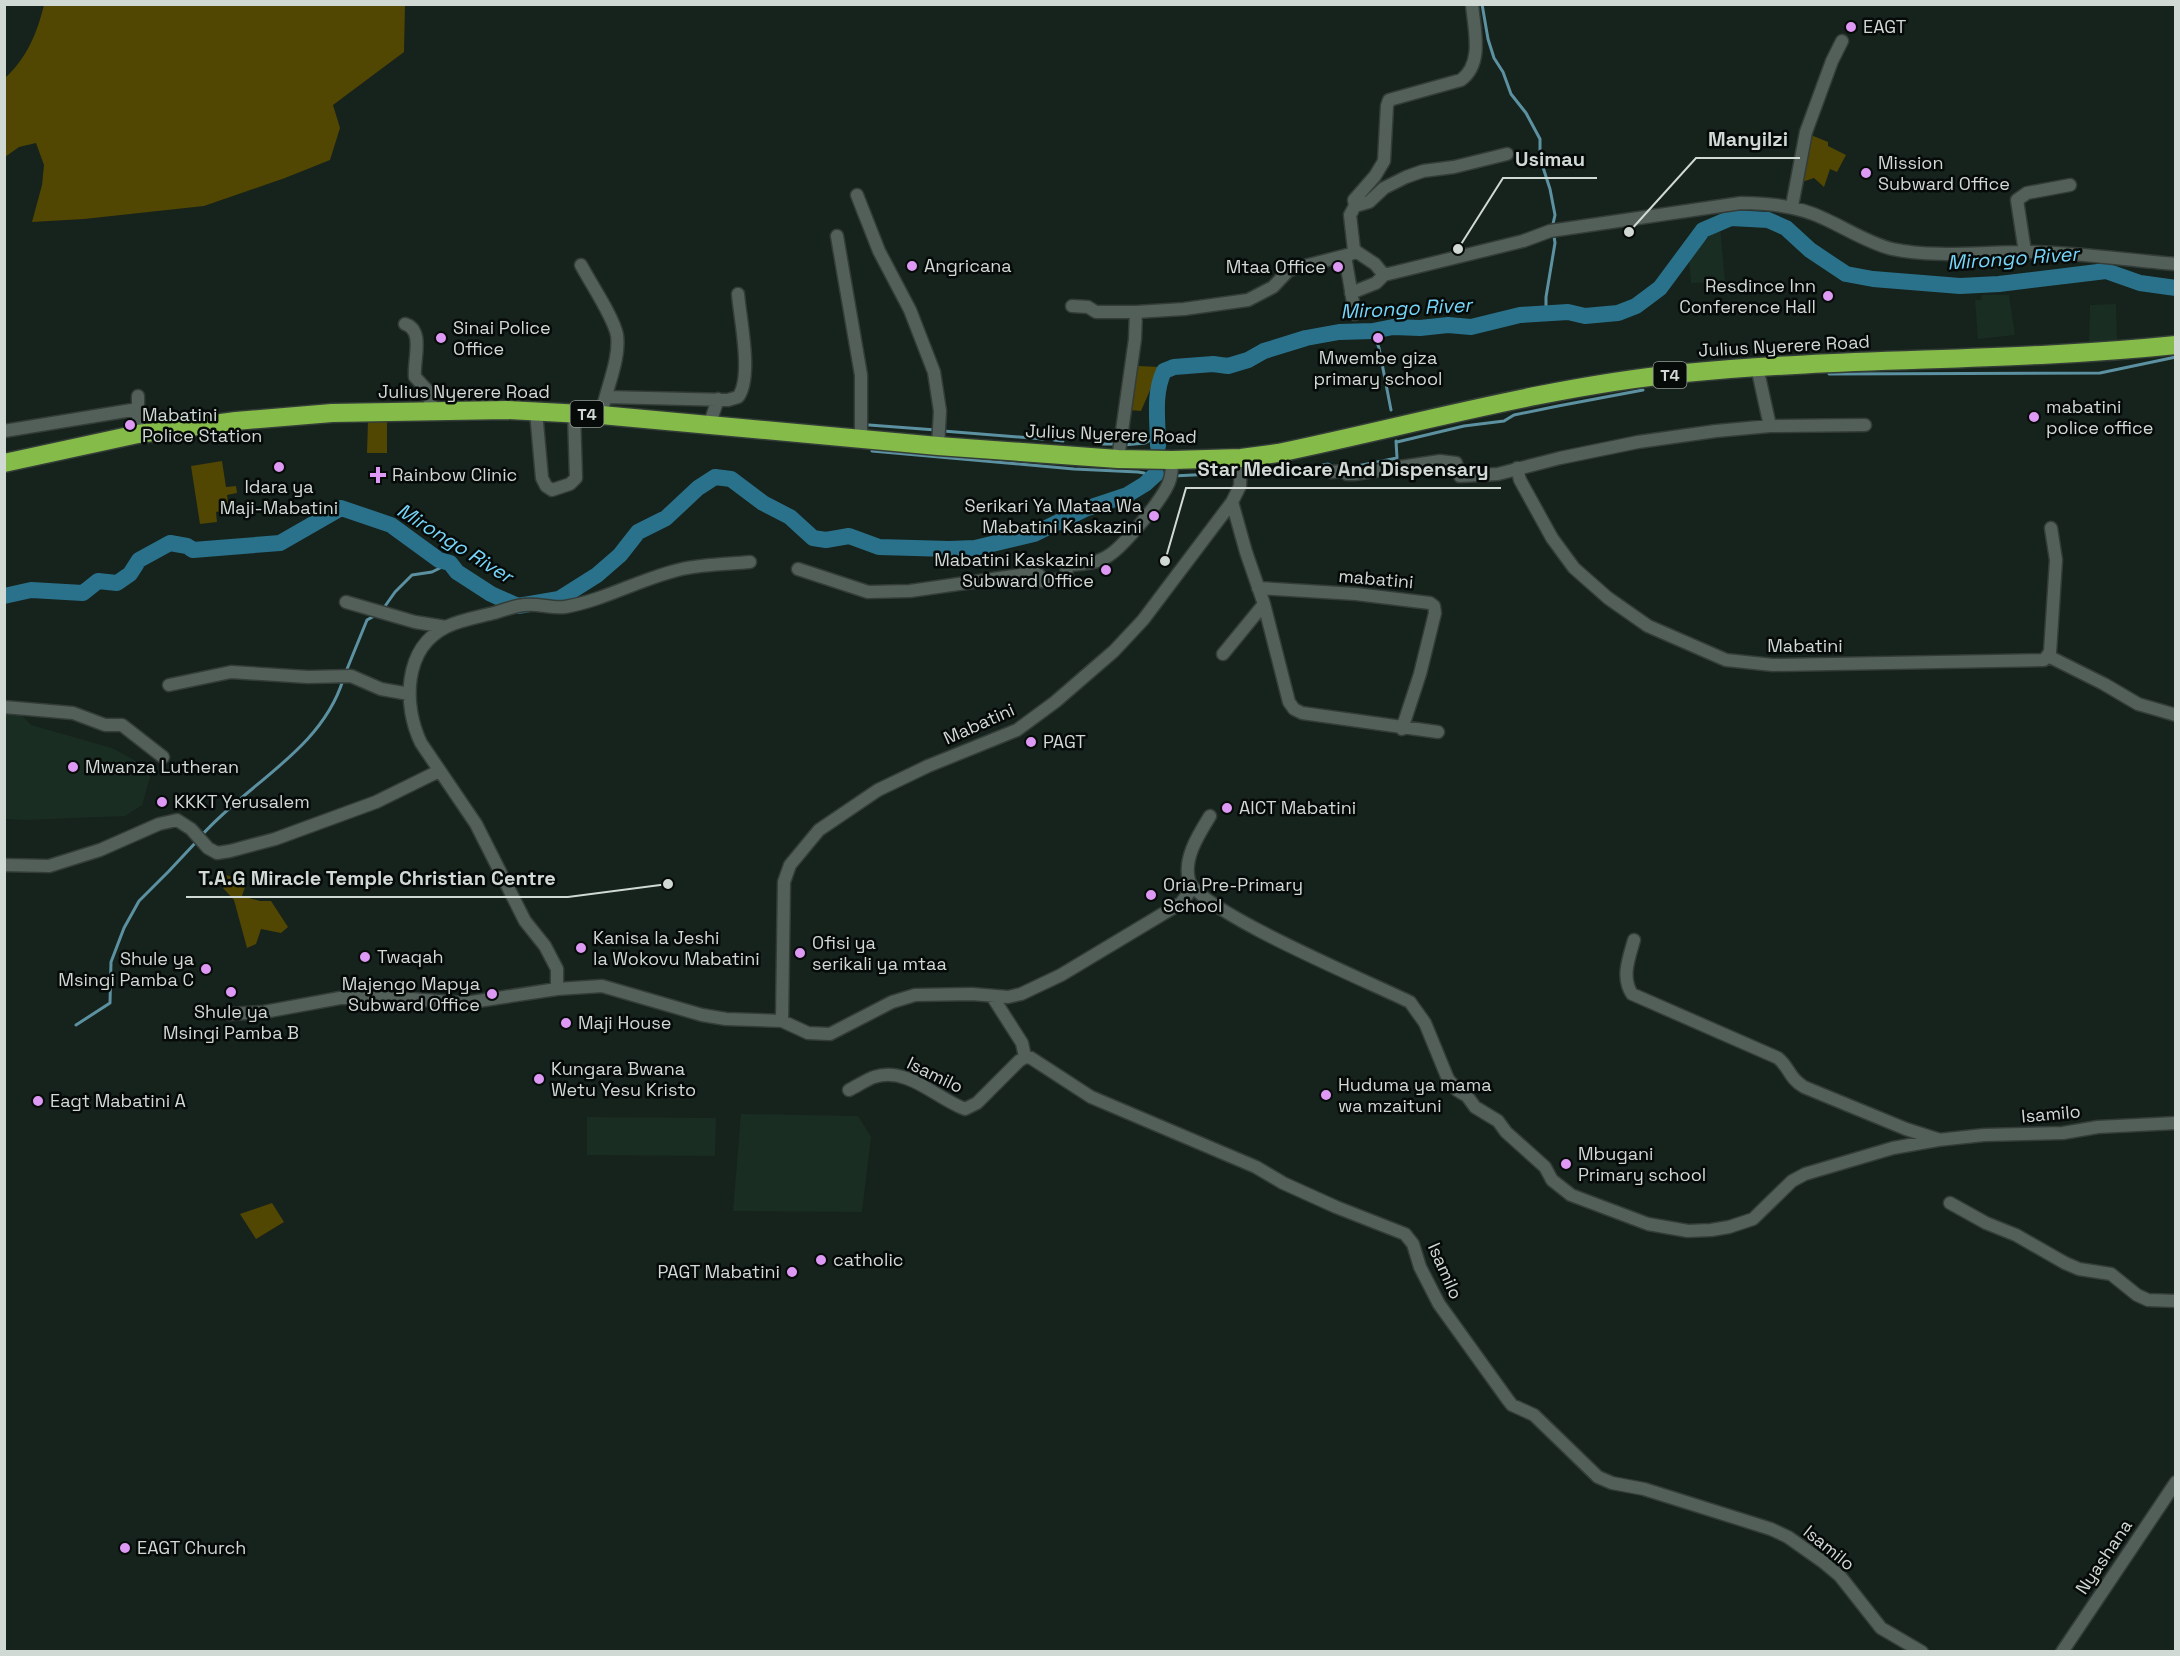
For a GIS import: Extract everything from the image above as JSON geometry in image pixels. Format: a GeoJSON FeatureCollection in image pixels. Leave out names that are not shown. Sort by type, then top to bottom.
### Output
{"type":"FeatureCollection","features":[{"type":"Feature","properties":{"kind":"highway","name":"Julius Nyerere Road"},"geometry":{"type":"LineString","coordinates":[[4,463],[138,434],[247,420],[332,413],[433,411],[574,413],[861,438],[939,435],[1118,459],[1171,470],[1278,453],[1499,404],[1616,382],[1682,373],[1757,367],[2096,353],[2175,345]]}},
{"type":"Feature","properties":{"kind":"street"},"geometry":{"type":"LineString","coordinates":[[1356,314],[1351,293],[1350,215],[1354,200],[1383,161],[1389,100],[1461,80],[1468,74],[1475,62],[1475,21],[1472,4]]}},
{"type":"Feature","properties":{"kind":"street"},"geometry":{"type":"LineString","coordinates":[[1792,206],[1806,132],[1832,61],[1842,41]]}},
{"type":"Feature","properties":{"kind":"street"},"geometry":{"type":"LineString","coordinates":[[1354,206],[1369,202],[1384,188],[1423,171],[1454,167],[1507,153]]}},
{"type":"Feature","properties":{"kind":"street"},"geometry":{"type":"LineString","coordinates":[[2025,252],[2017,200],[2027,193],[2070,185]]}},
{"type":"Feature","properties":{"kind":"street"},"geometry":{"type":"LineString","coordinates":[[857,195],[879,251],[909,310],[934,372],[940,411],[939,435]]}},
{"type":"Feature","properties":{"kind":"street"},"geometry":{"type":"LineString","coordinates":[[1351,293],[1376,283],[1384,275],[1523,242],[1550,231],[1741,203],[1792,206],[1823,217],[1872,243],[1892,249],[1951,254],[2025,252],[2080,254],[2175,264]]}},
{"type":"Feature","properties":{"kind":"street"},"geometry":{"type":"LineString","coordinates":[[837,236],[861,375],[861,438]]}},
{"type":"Feature","properties":{"kind":"street"},"geometry":{"type":"LineString","coordinates":[[1072,306],[1088,307],[1096,312],[1136,312],[1184,309],[1248,300],[1273,287],[1289,270],[1350,253],[1375,264],[1384,275]]}},
{"type":"Feature","properties":{"kind":"street"},"geometry":{"type":"LineString","coordinates":[[581,265],[617,335],[617,352],[601,415]]}},
{"type":"Feature","properties":{"kind":"street"},"geometry":{"type":"LineString","coordinates":[[606,396],[728,400],[738,397],[745,383],[738,294]]}},
{"type":"Feature","properties":{"kind":"street"},"geometry":{"type":"LineString","coordinates":[[1118,459],[1135,339],[1136,312]]}},
{"type":"Feature","properties":{"kind":"street"},"geometry":{"type":"LineString","coordinates":[[405,324],[410,325],[416,333],[415,377],[427,390],[433,411]]}},
{"type":"Feature","properties":{"kind":"street"},"geometry":{"type":"LineString","coordinates":[[1757,367],[1770,426]]}},
{"type":"Feature","properties":{"kind":"street"},"geometry":{"type":"LineString","coordinates":[[709,426],[718,399]]}},
{"type":"Feature","properties":{"kind":"street"},"geometry":{"type":"LineString","coordinates":[[4,431],[138,403],[138,434]]}},
{"type":"Feature","properties":{"kind":"street"},"geometry":{"type":"LineString","coordinates":[[536,412],[542,478],[546,486],[552,490],[570,484],[576,478],[574,413]]}},
{"type":"Feature","properties":{"kind":"street"},"geometry":{"type":"LineString","coordinates":[[1331,472],[1344,471],[1347,474],[1354,474],[1440,461],[1456,463],[1460,476],[1498,474],[1540,462],[1638,442],[1716,431],[1770,426],[1865,425]]}},
{"type":"Feature","properties":{"kind":"street","name":"Mabatini"},"geometry":{"type":"LineString","coordinates":[[782,1021],[784,882],[790,865],[804,846],[819,830],[878,790],[928,766],[1017,730],[1055,702],[1114,651],[1143,620],[1232,502],[1240,486],[1241,458]]}},
{"type":"Feature","properties":{"kind":"street","name":"Mabatini"},"geometry":{"type":"LineString","coordinates":[[1517,468],[1520,480],[1552,538],[1574,568],[1608,598],[1648,626],[1726,660],[1773,665],[1827,665],[2040,661],[2048,656]]}},
{"type":"Feature","properties":{"kind":"street"},"geometry":{"type":"LineString","coordinates":[[798,569],[867,592],[910,591],[1034,573],[1042,581],[1067,579],[1066,565],[1096,561],[1116,550],[1159,500],[1171,470]]}},
{"type":"Feature","properties":{"kind":"street"},"geometry":{"type":"LineString","coordinates":[[1232,502],[1264,604],[1289,702],[1294,709],[1302,713],[1402,729],[1438,732]]}},
{"type":"Feature","properties":{"kind":"street"},"geometry":{"type":"LineString","coordinates":[[2051,528],[2056,560],[2051,643],[2048,656],[2138,704],[2175,715]]}},
{"type":"Feature","properties":{"kind":"street"},"geometry":{"type":"LineString","coordinates":[[557,989],[557,969],[545,946],[525,921],[476,824],[421,744],[414,730],[410,694],[412,671],[417,657],[424,644],[446,627],[525,605],[563,607],[683,569],[750,562]]}},
{"type":"Feature","properties":{"kind":"street","name":"mabatini"},"geometry":{"type":"LineString","coordinates":[[1258,588],[1356,594],[1430,603],[1434,606],[1435,613],[1422,664],[1402,729]]}},
{"type":"Feature","properties":{"kind":"street"},"geometry":{"type":"LineString","coordinates":[[346,602],[415,622],[446,627]]}},
{"type":"Feature","properties":{"kind":"street"},"geometry":{"type":"LineString","coordinates":[[1223,654],[1264,604]]}},
{"type":"Feature","properties":{"kind":"street"},"geometry":{"type":"LineString","coordinates":[[169,686],[231,672],[299,677],[328,675],[351,676],[381,689],[410,694]]}},
{"type":"Feature","properties":{"kind":"street"},"geometry":{"type":"LineString","coordinates":[[4,707],[73,713],[105,724],[122,725],[163,757]]}},
{"type":"Feature","properties":{"kind":"street"},"geometry":{"type":"LineString","coordinates":[[4,865],[49,866],[100,850],[159,824],[177,820],[191,829],[208,848],[217,853],[274,839],[376,802],[439,771]]}},
{"type":"Feature","properties":{"kind":"street"},"geometry":{"type":"LineString","coordinates":[[229,1014],[264,1012],[354,997],[465,1003],[557,989],[602,986],[702,1015],[726,1019],[782,1021],[808,1033],[831,1034],[902,998],[940,994],[1008,997],[1022,994],[1062,975],[1181,903],[1188,894],[1190,857],[1210,816]]}},
{"type":"Feature","properties":{"kind":"street","name":"Isamilo"},"geometry":{"type":"LineString","coordinates":[[1190,883],[1200,894],[1236,919],[1410,1002],[1425,1023],[1448,1079],[1457,1090],[1467,1096],[1475,1107],[1498,1121],[1506,1132],[1545,1167],[1552,1180],[1571,1195],[1648,1224],[1688,1231],[1730,1227],[1745,1223],[1761,1212],[1792,1181],[1805,1174],[1893,1148],[1984,1135],[2063,1133],[2098,1127],[2175,1123]]}},
{"type":"Feature","properties":{"kind":"street"},"geometry":{"type":"LineString","coordinates":[[1634,940],[1626,977],[1627,987],[1632,994],[1779,1058],[1790,1076],[1804,1087],[1938,1140]]}},
{"type":"Feature","properties":{"kind":"street"},"geometry":{"type":"LineString","coordinates":[[992,996],[1022,1043],[1025,1057]]}},
{"type":"Feature","properties":{"kind":"street","name":"Isamilo"},"geometry":{"type":"LineString","coordinates":[[849,1090],[875,1077],[892,1074],[902,1076],[965,1109],[977,1103],[1025,1057],[1038,1061],[1091,1097],[1256,1167],[1283,1183],[1336,1207],[1405,1234],[1413,1244],[1420,1267],[1439,1304],[1508,1400],[1512,1405],[1534,1415],[1598,1477],[1771,1529],[1788,1537],[1840,1576],[1881,1628],[1922,1652]]}},
{"type":"Feature","properties":{"kind":"street"},"geometry":{"type":"LineString","coordinates":[[1950,1203],[1986,1223],[2016,1235],[2065,1263],[2079,1269],[2111,1274],[2137,1295],[2148,1300],[2175,1301]]}},
{"type":"Feature","properties":{"kind":"street","name":"Nyashana"},"geometry":{"type":"LineString","coordinates":[[2062,1652],[2175,1482]]}},
{"type":"Feature","properties":{"kind":"shaded area"},"geometry":{"type":"Polygon","coordinates":[[[44,5],[405,5],[404,52],[333,105],[340,128],[330,160],[285,178],[204,206],[84,219],[32,222],[42,185],[44,165],[36,143],[19,147],[5,157],[5,78],[19,62],[30,44],[44,5]]]}},
{"type":"Feature","properties":{"kind":"shaded area"},"geometry":{"type":"Polygon","coordinates":[[[1811,135],[1828,142],[1828,146],[1846,155],[1837,172],[1830,169],[1824,187],[1814,178],[1799,183],[1811,135]]]}},
{"type":"Feature","properties":{"kind":"shaded area"},"geometry":{"type":"Polygon","coordinates":[[[1720,225],[1725,282],[1691,283],[1689,258],[1720,225]]]}},
{"type":"Feature","properties":{"kind":"shaded area"},"geometry":{"type":"Polygon","coordinates":[[[1982,295],[2009,295],[2015,335],[1978,339],[1975,300],[1981,300],[1982,295]]]}},
{"type":"Feature","properties":{"kind":"shaded area"},"geometry":{"type":"Polygon","coordinates":[[[2116,304],[2117,340],[2089,345],[2090,305],[2116,304]]]}},
{"type":"Feature","properties":{"kind":"shaded area"},"geometry":{"type":"Polygon","coordinates":[[[1138,366],[1160,367],[1141,411],[1129,410],[1138,366]]]}},
{"type":"Feature","properties":{"kind":"shaded area"},"geometry":{"type":"Polygon","coordinates":[[[387,420],[387,453],[367,453],[368,421],[387,420]]]}},
{"type":"Feature","properties":{"kind":"shaded area"},"geometry":{"type":"Polygon","coordinates":[[[222,461],[226,487],[236,486],[237,493],[227,495],[229,510],[216,512],[217,522],[200,524],[191,466],[222,461]]]}},
{"type":"Feature","properties":{"kind":"shaded area","name":"Mwanza Lutheran"},"geometry":{"type":"Polygon","coordinates":[[[5,711],[19,712],[31,725],[112,748],[134,760],[151,774],[142,805],[125,816],[5,819],[5,711]]]}},
{"type":"Feature","properties":{"kind":"shaded area"},"geometry":{"type":"Polygon","coordinates":[[[226,875],[247,881],[242,896],[260,901],[271,901],[288,927],[281,933],[261,929],[256,944],[247,948],[234,900],[223,888],[226,875]]]}},
{"type":"Feature","properties":{"kind":"shaded area"},"geometry":{"type":"Polygon","coordinates":[[[741,1114],[858,1116],[871,1137],[862,1212],[733,1211],[741,1114]]]}},
{"type":"Feature","properties":{"kind":"shaded area"},"geometry":{"type":"Polygon","coordinates":[[[587,1117],[716,1118],[715,1156],[587,1155],[587,1117]]]}},
{"type":"Feature","properties":{"kind":"shaded area"},"geometry":{"type":"Polygon","coordinates":[[[272,1203],[284,1222],[256,1239],[240,1214],[272,1203]]]}},
{"type":"Feature","properties":{"kind":"waterway"},"geometry":{"type":"LineString","coordinates":[[1482,4],[1494,58],[1503,72],[1511,94],[1526,113],[1540,139],[1540,158],[1555,215],[1553,224]]}},
{"type":"Feature","properties":{"kind":"waterway","name":"Mirongo River"},"geometry":{"type":"LineString","coordinates":[[1158,446],[1158,389],[1164,371],[1174,367],[1213,364],[1228,366],[1248,360],[1264,351],[1306,338],[1339,332],[1373,331],[1393,327],[1420,328],[1448,325],[1471,327],[1520,315],[1568,312],[1585,316],[1618,313],[1636,306],[1660,288],[1703,230],[1731,218],[1768,220],[1786,228],[1810,250],[1846,274],[1873,279],[1960,286],[1999,284],[2106,271],[2140,283],[2176,288]]}},
{"type":"Feature","properties":{"kind":"waterway"},"geometry":{"type":"LineString","coordinates":[[1546,314],[1554,236]]}},
{"type":"Feature","properties":{"kind":"waterway"},"geometry":{"type":"LineString","coordinates":[[1373,331],[1379,348],[1391,410]]}},
{"type":"Feature","properties":{"kind":"waterway"},"geometry":{"type":"LineString","coordinates":[[1829,374],[2100,373],[2176,357]]}},
{"type":"Feature","properties":{"kind":"waterway"},"geometry":{"type":"LineString","coordinates":[[1397,442],[1464,426],[1504,421],[1514,415],[1643,390]]}},
{"type":"Feature","properties":{"kind":"waterway"},"geometry":{"type":"LineString","coordinates":[[869,425],[936,430]]}},
{"type":"Feature","properties":{"kind":"waterway"},"geometry":{"type":"LineString","coordinates":[[943,431],[1043,439]]}},
{"type":"Feature","properties":{"kind":"waterway"},"geometry":{"type":"LineString","coordinates":[[1123,445],[1145,443],[1158,436]]}},
{"type":"Feature","properties":{"kind":"waterway"},"geometry":{"type":"LineString","coordinates":[[1054,440],[1063,441]]}},
{"type":"Feature","properties":{"kind":"waterway"},"geometry":{"type":"LineString","coordinates":[[1347,468],[1397,458],[1396,441]]}},
{"type":"Feature","properties":{"kind":"waterway"},"geometry":{"type":"LineString","coordinates":[[1103,444],[1113,444]]}},
{"type":"Feature","properties":{"kind":"waterway"},"geometry":{"type":"LineString","coordinates":[[872,451],[1074,469],[1138,472],[1144,473],[1150,479]]}},
{"type":"Feature","properties":{"kind":"waterway"},"geometry":{"type":"LineString","coordinates":[[1248,472],[1285,473],[1328,464],[1334,467]]}},
{"type":"Feature","properties":{"kind":"waterway"},"geometry":{"type":"LineString","coordinates":[[1173,476],[1234,473]]}},
{"type":"Feature","properties":{"kind":"waterway","name":"Mirongo River"},"geometry":{"type":"LineString","coordinates":[[4,596],[31,590],[83,593],[98,581],[117,583],[130,574],[139,560],[170,543],[187,546],[193,550],[280,543],[341,508],[391,525],[439,560],[450,563],[457,572],[491,594],[518,606],[559,599],[597,575],[620,555],[638,532],[666,518],[698,488],[715,477],[731,479],[763,503],[790,517],[813,538],[826,540],[849,536],[879,547],[949,549],[975,548],[1034,534],[1085,509],[1127,495],[1156,474]]}},
{"type":"Feature","properties":{"kind":"waterway"},"geometry":{"type":"LineString","coordinates":[[1154,476],[1167,476]]}},
{"type":"Feature","properties":{"kind":"waterway"},"geometry":{"type":"LineString","coordinates":[[383,609],[395,592],[412,575],[432,572],[450,563]]}},
{"type":"Feature","properties":{"kind":"waterway"},"geometry":{"type":"LineString","coordinates":[[345,674],[367,620],[376,615]]}},
{"type":"Feature","properties":{"kind":"waterway"},"geometry":{"type":"LineString","coordinates":[[202,835],[220,816],[301,746],[333,705],[343,680]]}},
{"type":"Feature","properties":{"kind":"waterway"},"geometry":{"type":"LineString","coordinates":[[76,1025],[110,1003],[111,962],[124,928],[139,901],[198,840]]}},
{"type":"Feature","properties":{"kind":"place","name":"EAGT"},"geometry":{"type":"Point","coordinates":[1851,27]}},
{"type":"Feature","properties":{"kind":"place","name":"Mission Subward Office"},"geometry":{"type":"Point","coordinates":[1866,173]}},
{"type":"Feature","properties":{"kind":"place","name":"Manyilzi"},"geometry":{"type":"Point","coordinates":[1629,232]}},
{"type":"Feature","properties":{"kind":"place","name":"Usimau"},"geometry":{"type":"Point","coordinates":[1458,249]}},
{"type":"Feature","properties":{"kind":"place","name":"Angricana"},"geometry":{"type":"Point","coordinates":[912,266]}},
{"type":"Feature","properties":{"kind":"place","name":"Mtaa Office"},"geometry":{"type":"Point","coordinates":[1338,267]}},
{"type":"Feature","properties":{"kind":"place","name":"Resdince Inn Conference Hall"},"geometry":{"type":"Point","coordinates":[1828,296]}},
{"type":"Feature","properties":{"kind":"place","name":"Sinai Police Office"},"geometry":{"type":"Point","coordinates":[441,338]}},
{"type":"Feature","properties":{"kind":"place","name":"Mwembe giza primary school"},"geometry":{"type":"Point","coordinates":[1378,338]}},
{"type":"Feature","properties":{"kind":"place","name":"mabatini police office"},"geometry":{"type":"Point","coordinates":[2034,417]}},
{"type":"Feature","properties":{"kind":"place","name":"Mabatini Police Station"},"geometry":{"type":"Point","coordinates":[130,425]}},
{"type":"Feature","properties":{"kind":"place","name":"Idara ya Maji-Mabatini"},"geometry":{"type":"Point","coordinates":[279,467]}},
{"type":"Feature","properties":{"kind":"place","name":"Rainbow Clinic"},"geometry":{"type":"Point","coordinates":[378,475]}},
{"type":"Feature","properties":{"kind":"place","name":"Serikari Ya Mataa Wa Mabatini Kaskazini"},"geometry":{"type":"Point","coordinates":[1154,516]}},
{"type":"Feature","properties":{"kind":"place","name":"Star Medicare And Dispensary"},"geometry":{"type":"Point","coordinates":[1165,561]}},
{"type":"Feature","properties":{"kind":"place","name":"Mabatini Kaskazini Subward Office"},"geometry":{"type":"Point","coordinates":[1106,570]}},
{"type":"Feature","properties":{"kind":"place","name":"PAGT"},"geometry":{"type":"Point","coordinates":[1031,742]}},
{"type":"Feature","properties":{"kind":"place","name":"Mwanza Lutheran"},"geometry":{"type":"Point","coordinates":[73,767]}},
{"type":"Feature","properties":{"kind":"place","name":"KKKT Yerusalem"},"geometry":{"type":"Point","coordinates":[162,802]}},
{"type":"Feature","properties":{"kind":"place","name":"AICT Mabatini"},"geometry":{"type":"Point","coordinates":[1227,808]}},
{"type":"Feature","properties":{"kind":"place","name":"T.A.G Miracle Temple Christian Centre"},"geometry":{"type":"Point","coordinates":[668,884]}},
{"type":"Feature","properties":{"kind":"place","name":"Oria Pre-Primary School"},"geometry":{"type":"Point","coordinates":[1151,895]}},
{"type":"Feature","properties":{"kind":"place","name":"Kanisa la Jeshi la Wokovu Mabatini"},"geometry":{"type":"Point","coordinates":[581,948]}},
{"type":"Feature","properties":{"kind":"place","name":"Ofisi ya serikali ya mtaa"},"geometry":{"type":"Point","coordinates":[800,953]}},
{"type":"Feature","properties":{"kind":"place","name":"Twaqah"},"geometry":{"type":"Point","coordinates":[365,957]}},
{"type":"Feature","properties":{"kind":"place","name":"Shule ya Msingi Pamba C"},"geometry":{"type":"Point","coordinates":[206,969]}},
{"type":"Feature","properties":{"kind":"place","name":"Shule ya Msingi Pamba B"},"geometry":{"type":"Point","coordinates":[231,992]}},
{"type":"Feature","properties":{"kind":"place","name":"Majengo Mapya Subward Office"},"geometry":{"type":"Point","coordinates":[492,994]}},
{"type":"Feature","properties":{"kind":"place","name":"Maji House"},"geometry":{"type":"Point","coordinates":[566,1023]}},
{"type":"Feature","properties":{"kind":"place","name":"Kungara Bwana Wetu Yesu Kristo"},"geometry":{"type":"Point","coordinates":[539,1079]}},
{"type":"Feature","properties":{"kind":"place","name":"Huduma ya mama wa mzaituni"},"geometry":{"type":"Point","coordinates":[1326,1095]}},
{"type":"Feature","properties":{"kind":"place","name":"Eagt Mabatini A"},"geometry":{"type":"Point","coordinates":[38,1101]}},
{"type":"Feature","properties":{"kind":"place","name":"Mbugani Primary school"},"geometry":{"type":"Point","coordinates":[1566,1164]}},
{"type":"Feature","properties":{"kind":"place","name":"catholic"},"geometry":{"type":"Point","coordinates":[821,1260]}},
{"type":"Feature","properties":{"kind":"place","name":"PAGT Mabatini"},"geometry":{"type":"Point","coordinates":[792,1272]}},
{"type":"Feature","properties":{"kind":"place","name":"EAGT Church"},"geometry":{"type":"Point","coordinates":[125,1548]}}]}
